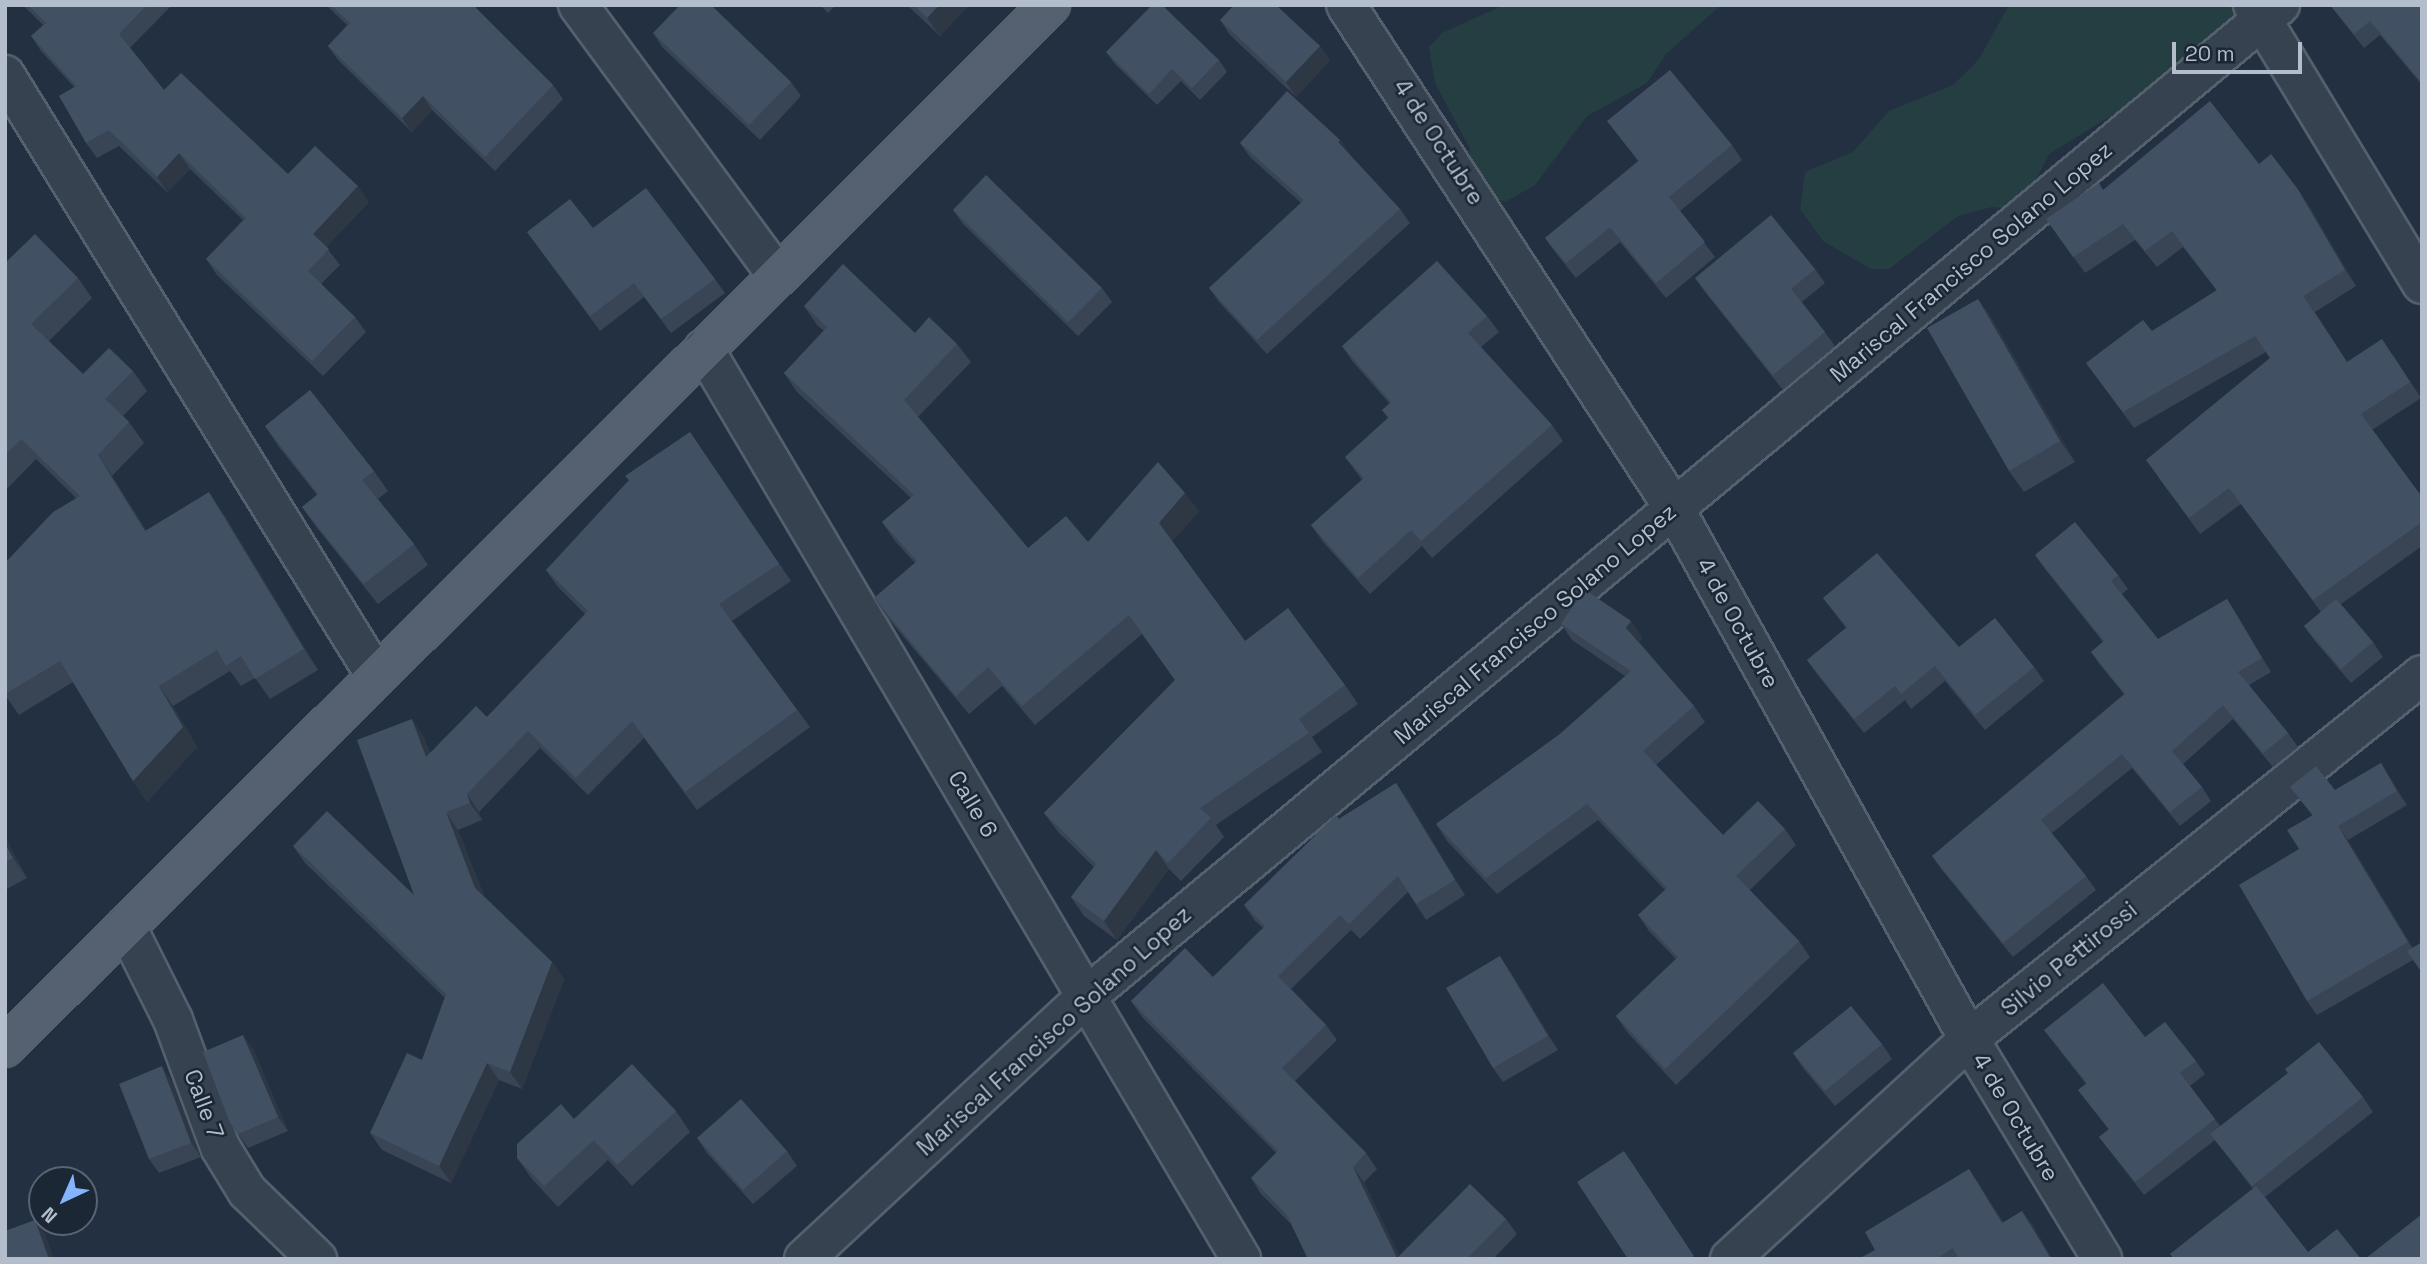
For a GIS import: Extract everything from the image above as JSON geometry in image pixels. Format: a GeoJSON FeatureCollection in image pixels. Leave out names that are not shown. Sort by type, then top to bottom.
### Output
{"type":"FeatureCollection","features":[{"type":"Feature","properties":{"kind":"main road"},"geometry":{"type":"LineString","coordinates":[[5,1046],[1050,5]]}},
{"type":"Feature","properties":{"kind":"street"},"geometry":{"type":"LineString","coordinates":[[578,5],[778,276]]}},
{"type":"Feature","properties":{"kind":"street","name":"4 de Octubre"},"geometry":{"type":"LineString","coordinates":[[1346,5],[1674,508],[1969,1039],[2102,1259]]}},
{"type":"Feature","properties":{"kind":"street"},"geometry":{"type":"LineString","coordinates":[[2265,10],[2422,284]]}},
{"type":"Feature","properties":{"kind":"street","name":"Mariscal Francisco Solano Lopez"},"geometry":{"type":"LineString","coordinates":[[804,1259],[1087,996],[1674,508],[2265,10]]}},
{"type":"Feature","properties":{"kind":"street"},"geometry":{"type":"LineString","coordinates":[[5,75],[376,676]]}},
{"type":"Feature","properties":{"kind":"street","name":"Calle 6"},"geometry":{"type":"LineString","coordinates":[[704,349],[1241,1259]]}},
{"type":"Feature","properties":{"kind":"street","name":"Silvio Pettirossi"},"geometry":{"type":"LineString","coordinates":[[1730,1259],[1969,1039],[2422,675]]}},
{"type":"Feature","properties":{"kind":"street","name":"Calle 7"},"geometry":{"type":"LineString","coordinates":[[126,926],[173,1020],[220,1146],[247,1191],[317,1259]]}},
{"type":"Feature","properties":{"kind":"green space"},"geometry":{"type":"Polygon","coordinates":[[[1504,5],[1721,5],[1666,54],[1647,83],[1587,116],[1535,185],[1505,202],[1488,196],[1470,165],[1469,147],[1435,83],[1429,47],[1442,33],[1504,5]]]}},
{"type":"Feature","properties":{"kind":"green space"},"geometry":{"type":"Polygon","coordinates":[[[2009,5],[2236,5],[2244,15],[2157,88],[2049,154],[2026,200],[2011,209],[1992,207],[1958,216],[1889,269],[1871,269],[1823,241],[1800,209],[1805,172],[1853,152],[1889,111],[1953,85],[1979,59],[2009,5]]]}},
{"type":"Feature","properties":{"kind":"building"},"geometry":{"type":"Polygon","coordinates":[[[28,5],[147,5],[119,34],[164,90],[181,73],[288,174],[315,146],[358,186],[313,234],[329,249],[308,271],[355,317],[312,361],[206,259],[246,218],[179,153],[157,177],[109,130],[86,143],[59,96],[76,86],[31,36],[46,23],[28,5]]]}},
{"type":"Feature","properties":{"kind":"building"},"geometry":{"type":"Polygon","coordinates":[[[331,5],[473,5],[553,85],[485,157],[423,96],[402,118],[328,46],[350,23],[331,5]]]}},
{"type":"Feature","properties":{"kind":"building"},"geometry":{"type":"Polygon","coordinates":[[[680,5],[711,5],[791,82],[749,125],[653,33],[680,5]]]}},
{"type":"Feature","properties":{"kind":"building"},"geometry":{"type":"Polygon","coordinates":[[[914,5],[939,5],[927,18],[914,5]]]}},
{"type":"Feature","properties":{"kind":"building"},"geometry":{"type":"Polygon","coordinates":[[[1152,5],[1162,5],[1219,60],[1192,88],[1172,69],[1149,94],[1106,52],[1152,5]]]}},
{"type":"Feature","properties":{"kind":"building"},"geometry":{"type":"Polygon","coordinates":[[[1234,5],[1276,5],[1320,46],[1286,82],[1220,20],[1234,5]]]}},
{"type":"Feature","properties":{"kind":"building"},"geometry":{"type":"Polygon","coordinates":[[[2330,5],[2422,5],[2422,83],[2370,21],[2354,34],[2330,5]]]}},
{"type":"Feature","properties":{"kind":"building"},"geometry":{"type":"Polygon","coordinates":[[[1670,70],[1732,145],[1669,197],[1705,242],[1656,283],[1610,227],[1566,263],[1545,238],[1639,161],[1607,121],[1670,70]]]}},
{"type":"Feature","properties":{"kind":"building"},"geometry":{"type":"Polygon","coordinates":[[[1287,91],[1340,140],[1338,142],[1400,209],[1257,340],[1209,288],[1304,200],[1240,143],[1287,91]]]}},
{"type":"Feature","properties":{"kind":"building"},"geometry":{"type":"Polygon","coordinates":[[[2210,101],[2259,164],[2271,154],[2297,188],[2345,270],[2303,296],[2347,362],[2382,339],[2410,382],[2361,414],[2422,497],[2422,522],[2313,600],[2229,488],[2189,518],[2146,460],[2270,358],[2255,336],[2123,412],[2086,363],[2143,320],[2152,331],[2217,290],[2172,231],[2145,251],[2123,224],[2073,257],[2046,219],[2099,183],[2103,190],[2210,101]]]}},
{"type":"Feature","properties":{"kind":"building"},"geometry":{"type":"Polygon","coordinates":[[[986,175],[1102,288],[1068,322],[953,210],[986,175]]]}},
{"type":"Feature","properties":{"kind":"building"},"geometry":{"type":"Polygon","coordinates":[[[646,188],[715,279],[661,319],[634,283],[590,316],[527,232],[570,199],[593,228],[646,188]]]}},
{"type":"Feature","properties":{"kind":"building"},"geometry":{"type":"Polygon","coordinates":[[[1771,215],[1815,269],[1791,289],[1825,332],[1773,375],[1695,278],[1771,215]]]}},
{"type":"Feature","properties":{"kind":"building"},"geometry":{"type":"Polygon","coordinates":[[[35,234],[78,278],[31,324],[83,374],[109,348],[133,371],[105,399],[129,422],[98,455],[145,531],[209,492],[304,649],[255,679],[241,656],[226,666],[217,650],[159,686],[183,727],[133,781],[60,661],[5,694],[5,563],[53,512],[80,496],[21,439],[5,455],[5,263],[35,234]]]}},
{"type":"Feature","properties":{"kind":"building"},"geometry":{"type":"Polygon","coordinates":[[[1437,261],[1487,316],[1468,333],[1552,425],[1421,541],[1411,530],[1358,578],[1311,525],[1364,478],[1345,457],[1389,417],[1382,410],[1391,402],[1342,346],[1437,261]]]}},
{"type":"Feature","properties":{"kind":"building"},"geometry":{"type":"Polygon","coordinates":[[[843,264],[915,333],[929,317],[957,344],[904,400],[1028,548],[1066,516],[1088,542],[1158,462],[1185,493],[1159,523],[1245,641],[1288,608],[1345,685],[1299,719],[1309,733],[1200,808],[1211,818],[1168,863],[1156,850],[1104,921],[1071,897],[1096,864],[1044,813],[1175,680],[1129,615],[1022,706],[988,667],[956,696],[874,598],[917,561],[882,522],[914,495],[784,373],[827,327],[804,306],[843,264]]]}},
{"type":"Feature","properties":{"kind":"building"},"geometry":{"type":"Polygon","coordinates":[[[1978,299],[2060,441],[2009,471],[1927,328],[1978,299]]]}},
{"type":"Feature","properties":{"kind":"building"},"geometry":{"type":"Polygon","coordinates":[[[310,390],[374,471],[362,480],[414,544],[364,584],[302,507],[318,494],[265,426],[310,390]]]}},
{"type":"Feature","properties":{"kind":"building"},"geometry":{"type":"Polygon","coordinates":[[[690,432],[779,564],[719,604],[797,710],[685,792],[632,721],[576,778],[528,731],[467,794],[470,803],[446,812],[475,888],[552,962],[510,1072],[487,1063],[439,1166],[370,1133],[407,1053],[422,1060],[446,994],[293,846],[327,811],[414,895],[357,740],[412,719],[426,757],[476,706],[487,717],[588,611],[546,570],[629,480],[625,476],[690,432]]]}},
{"type":"Feature","properties":{"kind":"building"},"geometry":{"type":"Polygon","coordinates":[[[2075,522],[2118,575],[2111,581],[2158,639],[2227,599],[2262,658],[2238,672],[2288,733],[2263,753],[2223,705],[2172,751],[2202,787],[2170,812],[2122,754],[2041,820],[2086,876],[2003,943],[1932,856],[2125,694],[2091,652],[2104,641],[2035,555],[2075,522]]]}},
{"type":"Feature","properties":{"kind":"building"},"geometry":{"type":"Polygon","coordinates":[[[1877,553],[1959,647],[1995,618],[2034,667],[1975,715],[1935,666],[1901,694],[1895,686],[1854,719],[1807,660],[1847,627],[1823,598],[1877,553]]]}},
{"type":"Feature","properties":{"kind":"building"},"geometry":{"type":"Polygon","coordinates":[[[1584,589],[1631,621],[1626,628],[1694,706],[1643,751],[1723,835],[1758,801],[1785,829],[1736,876],[1799,941],[1665,1069],[1616,1016],[1678,957],[1638,915],[1667,888],[1587,804],[1486,878],[1436,824],[1560,734],[1631,671],[1561,624],[1584,589]]]}},
{"type":"Feature","properties":{"kind":"building"},"geometry":{"type":"Polygon","coordinates":[[[2336,599],[2373,642],[2341,669],[2304,626],[2336,599]]]}},
{"type":"Feature","properties":{"kind":"building"},"geometry":{"type":"Polygon","coordinates":[[[2381,763],[2397,791],[2338,826],[2408,942],[2307,1001],[2239,885],[2299,849],[2287,830],[2313,815],[2290,787],[2316,766],[2335,790],[2381,763]]]}},
{"type":"Feature","properties":{"kind":"building"},"geometry":{"type":"Polygon","coordinates":[[[1396,783],[1455,880],[1416,904],[1398,876],[1349,924],[1340,915],[1278,976],[1326,1025],[1282,1068],[1366,1153],[1353,1167],[1397,1258],[1470,1184],[1506,1219],[1467,1259],[1308,1259],[1287,1215],[1251,1178],[1278,1151],[1131,1001],[1185,948],[1213,977],[1265,926],[1244,905],[1336,815],[1339,819],[1396,783]]]}},
{"type":"Feature","properties":{"kind":"building"},"geometry":{"type":"Polygon","coordinates":[[[5,844],[13,858],[5,862],[5,844]]]}},
{"type":"Feature","properties":{"kind":"building"},"geometry":{"type":"Polygon","coordinates":[[[2422,942],[2422,973],[2407,951],[2422,942]]]}},
{"type":"Feature","properties":{"kind":"building"},"geometry":{"type":"Polygon","coordinates":[[[1500,956],[1548,1036],[1493,1068],[1446,988],[1500,956]]]}},
{"type":"Feature","properties":{"kind":"building"},"geometry":{"type":"Polygon","coordinates":[[[2103,983],[2145,1037],[2165,1022],[2196,1061],[2180,1073],[2215,1119],[2135,1182],[2099,1137],[2109,1129],[2078,1090],[2087,1083],[2044,1030],[2103,983]]]}},
{"type":"Feature","properties":{"kind":"building"},"geometry":{"type":"Polygon","coordinates":[[[1851,1006],[1882,1044],[1825,1091],[1793,1053],[1851,1006]]]}},
{"type":"Feature","properties":{"kind":"building"},"geometry":{"type":"Polygon","coordinates":[[[243,1035],[278,1117],[238,1134],[230,1123],[203,1052],[243,1035]]]}},
{"type":"Feature","properties":{"kind":"building"},"geometry":{"type":"Polygon","coordinates":[[[2319,1042],[2363,1097],[2252,1186],[2210,1134],[2288,1073],[2285,1069],[2319,1042]]]}},
{"type":"Feature","properties":{"kind":"building"},"geometry":{"type":"Polygon","coordinates":[[[632,1064],[676,1111],[617,1165],[594,1140],[544,1186],[517,1158],[517,1144],[561,1104],[574,1119],[632,1064]]]}},
{"type":"Feature","properties":{"kind":"building"},"geometry":{"type":"Polygon","coordinates":[[[162,1066],[191,1143],[149,1159],[119,1084],[162,1066]]]}},
{"type":"Feature","properties":{"kind":"building"},"geometry":{"type":"Polygon","coordinates":[[[741,1099],[787,1151],[743,1190],[697,1138],[741,1099]]]}},
{"type":"Feature","properties":{"kind":"building"},"geometry":{"type":"Polygon","coordinates":[[[1624,1151],[1694,1256],[1689,1259],[1628,1259],[1577,1182],[1624,1151]]]}},
{"type":"Feature","properties":{"kind":"building"},"geometry":{"type":"Polygon","coordinates":[[[1969,1169],[2002,1223],[2022,1211],[2051,1259],[1959,1259],[1953,1248],[1936,1259],[1859,1259],[1875,1250],[1865,1232],[1969,1169]]]}},
{"type":"Feature","properties":{"kind":"building"},"geometry":{"type":"Polygon","coordinates":[[[2256,1186],[2308,1252],[2337,1229],[2361,1259],[2174,1259],[2170,1254],[2256,1186]]]}},
{"type":"Feature","properties":{"kind":"building"},"geometry":{"type":"Polygon","coordinates":[[[2422,1214],[2422,1259],[2365,1259],[2422,1214]]]}},
{"type":"Feature","properties":{"kind":"building"},"geometry":{"type":"Polygon","coordinates":[[[28,1223],[28,1236],[41,1236],[49,1259],[5,1259],[5,1231],[28,1223]]]}}]}
